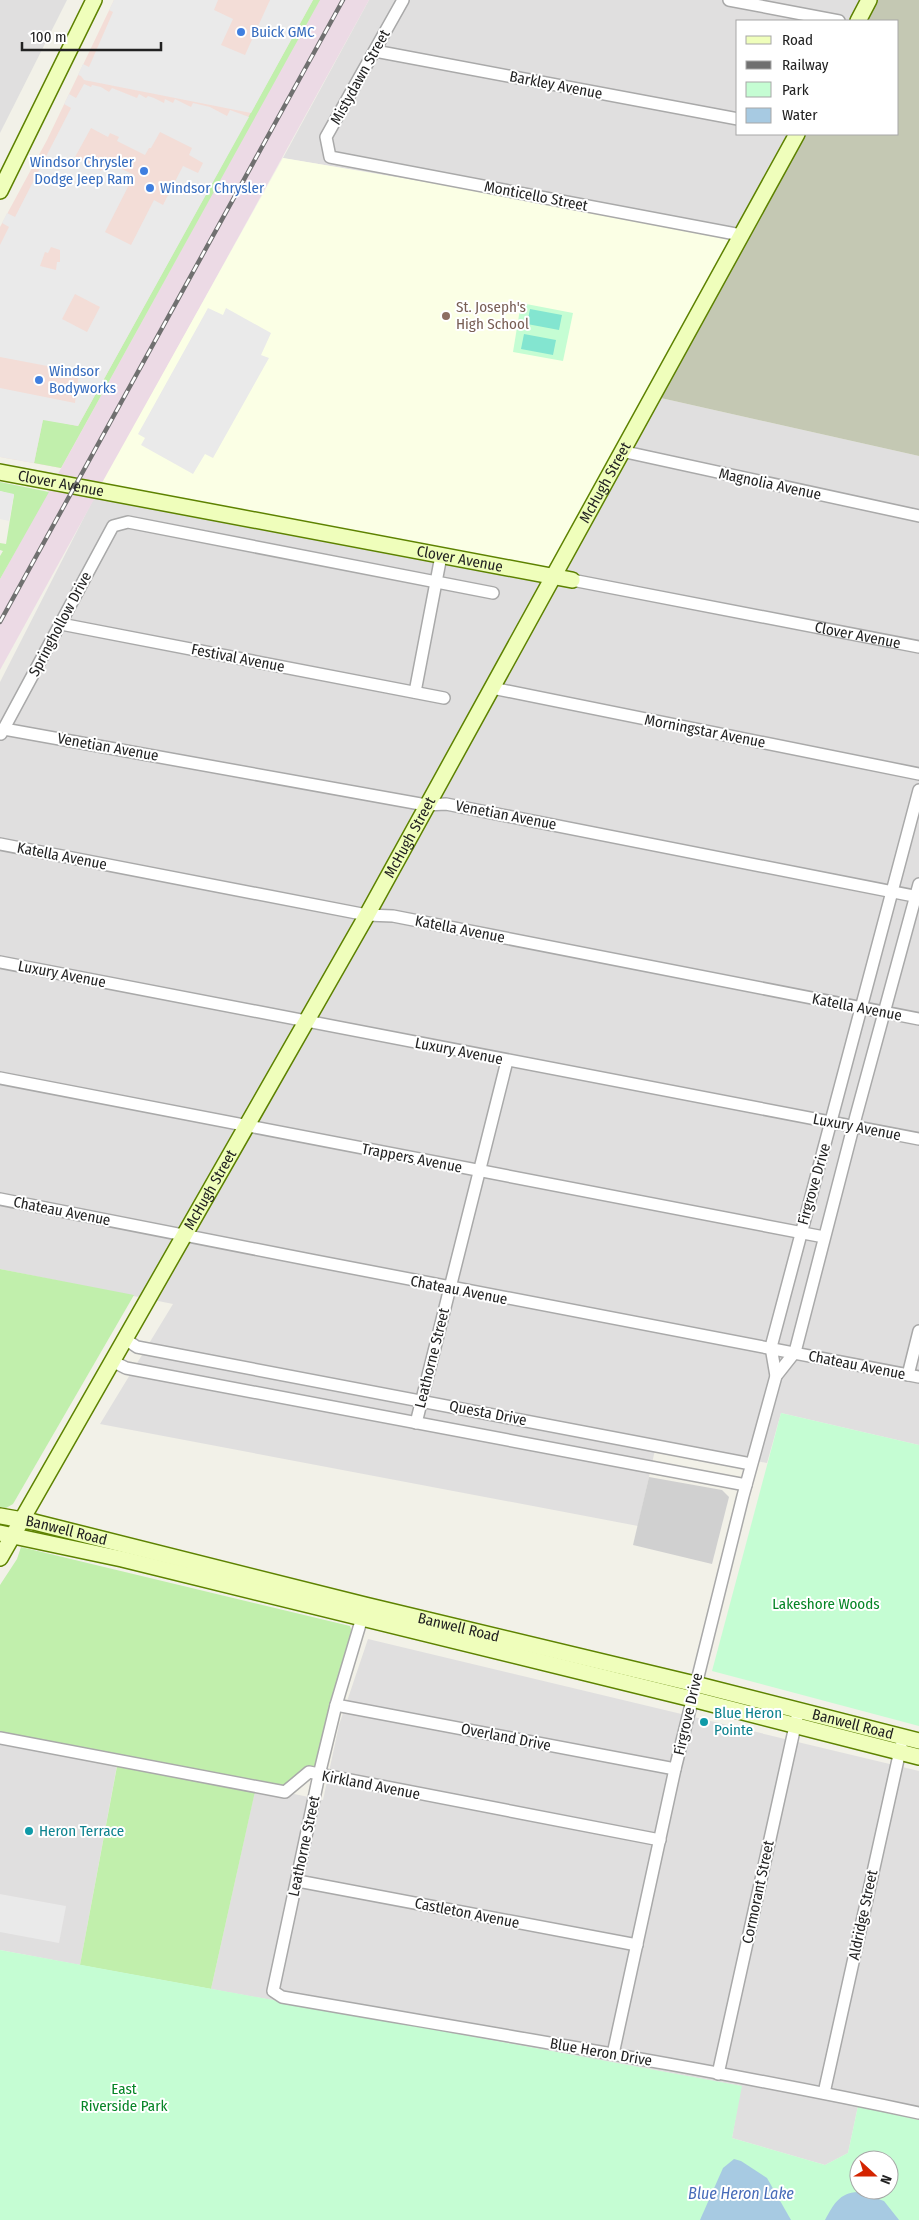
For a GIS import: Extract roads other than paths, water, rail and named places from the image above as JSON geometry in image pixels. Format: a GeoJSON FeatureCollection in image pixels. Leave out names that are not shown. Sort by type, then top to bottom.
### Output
{"type":"FeatureCollection","features":[{"type":"Feature","properties":{"kind":"main road"},"geometry":{"type":"LineString","coordinates":[[0,191],[94,0]]}},
{"type":"Feature","properties":{"kind":"main road"},"geometry":{"type":"LineString","coordinates":[[859,20],[869,0]]}},
{"type":"Feature","properties":{"kind":"main road","name":"McHugh Street"},"geometry":{"type":"LineString","coordinates":[[0,1558],[7,1534],[22,1520],[367,915],[796,135]]}},
{"type":"Feature","properties":{"kind":"main road","name":"Clover Avenue"},"geometry":{"type":"LineString","coordinates":[[0,472],[572,580]]}},
{"type":"Feature","properties":{"kind":"main road","name":"Banwell Road"},"geometry":{"type":"LineString","coordinates":[[0,1516],[22,1520],[363,1612]]}},
{"type":"Feature","properties":{"kind":"main road","name":"Banwell Road"},"geometry":{"type":"LineString","coordinates":[[7,1534],[363,1612],[694,1691],[799,1711],[919,1741]]}},
{"type":"Feature","properties":{"kind":"main road","name":"Banwell Road"},"geometry":{"type":"LineString","coordinates":[[694,1691],[795,1726],[919,1757]]}},
{"type":"Feature","properties":{"kind":"street","name":"Mistydawn Street"},"geometry":{"type":"LineString","coordinates":[[330,157],[326,137],[403,0]]}},
{"type":"Feature","properties":{"kind":"street"},"geometry":{"type":"LineString","coordinates":[[729,0],[834,20]]}},
{"type":"Feature","properties":{"kind":"street","name":"Barkley Avenue"},"geometry":{"type":"LineString","coordinates":[[375,51],[736,119]]}},
{"type":"Feature","properties":{"kind":"street","name":"Monticello Street"},"geometry":{"type":"LineString","coordinates":[[330,157],[741,235]]}},
{"type":"Feature","properties":{"kind":"street","name":"Magnolia Avenue"},"geometry":{"type":"LineString","coordinates":[[622,451],[919,516]]}},
{"type":"Feature","properties":{"kind":"street","name":"Clover Avenue"},"geometry":{"type":"LineString","coordinates":[[128,522],[493,593]]}},
{"type":"Feature","properties":{"kind":"street","name":"Springhollow Drive"},"geometry":{"type":"LineString","coordinates":[[2,732],[113,526],[128,522]]}},
{"type":"Feature","properties":{"kind":"street"},"geometry":{"type":"LineString","coordinates":[[415,692],[441,556]]}},
{"type":"Feature","properties":{"kind":"street","name":"Clover Avenue"},"geometry":{"type":"LineString","coordinates":[[572,580],[919,647]]}},
{"type":"Feature","properties":{"kind":"street","name":"Festival Avenue"},"geometry":{"type":"LineString","coordinates":[[61,624],[444,698]]}},
{"type":"Feature","properties":{"kind":"street","name":"Morningstar Avenue"},"geometry":{"type":"LineString","coordinates":[[492,688],[919,774]]}},
{"type":"Feature","properties":{"kind":"street","name":"Venetian Avenue"},"geometry":{"type":"LineString","coordinates":[[2,732],[426,805],[446,804],[917,897]]}},
{"type":"Feature","properties":{"kind":"street","name":"Firgrove Drive"},"geometry":{"type":"LineString","coordinates":[[776,1376],[771,1347],[919,790]]}},
{"type":"Feature","properties":{"kind":"street","name":"Katella Avenue"},"geometry":{"type":"LineString","coordinates":[[0,844],[367,915],[394,916],[919,1019]]}},
{"type":"Feature","properties":{"kind":"street","name":"Firgrove Drive"},"geometry":{"type":"LineString","coordinates":[[613,2054],[675,1769],[751,1464],[776,1376],[794,1352],[919,884]]}},
{"type":"Feature","properties":{"kind":"street","name":"Luxury Avenue"},"geometry":{"type":"LineString","coordinates":[[0,962],[919,1139]]}},
{"type":"Feature","properties":{"kind":"street","name":"Leathorne Street"},"geometry":{"type":"LineString","coordinates":[[416,1423],[507,1061]]}},
{"type":"Feature","properties":{"kind":"street","name":"Trappers Avenue"},"geometry":{"type":"LineString","coordinates":[[0,1078],[824,1237]]}},
{"type":"Feature","properties":{"kind":"street","name":"Chateau Avenue"},"geometry":{"type":"LineString","coordinates":[[0,1199],[450,1288],[771,1347],[913,1376]]}},
{"type":"Feature","properties":{"kind":"street"},"geometry":{"type":"LineString","coordinates":[[913,1376],[919,1331]]}},
{"type":"Feature","properties":{"kind":"street","name":"Questa Drive"},"geometry":{"type":"LineString","coordinates":[[125,1339],[137,1347],[751,1464]]}},
{"type":"Feature","properties":{"kind":"street","name":"Questa Drive"},"geometry":{"type":"LineString","coordinates":[[112,1361],[126,1368],[746,1485]]}},
{"type":"Feature","properties":{"kind":"street"},"geometry":{"type":"LineString","coordinates":[[268,1394],[272,1373]]}},
{"type":"Feature","properties":{"kind":"street"},"geometry":{"type":"LineString","coordinates":[[580,1453],[585,1432]]}},
{"type":"Feature","properties":{"kind":"street","name":"Leathorne Street"},"geometry":{"type":"LineString","coordinates":[[282,1996],[273,1991],[298,1881],[319,1775],[336,1705],[363,1612]]}},
{"type":"Feature","properties":{"kind":"street","name":"Overland Drive"},"geometry":{"type":"LineString","coordinates":[[336,1705],[675,1769]]}},
{"type":"Feature","properties":{"kind":"street","name":"Cormorant Street"},"geometry":{"type":"LineString","coordinates":[[718,2074],[799,1711]]}},
{"type":"Feature","properties":{"kind":"street","name":"Aldridge Street"},"geometry":{"type":"LineString","coordinates":[[824,2093],[902,1736]]}},
{"type":"Feature","properties":{"kind":"street","name":"Kirkland Avenue"},"geometry":{"type":"LineString","coordinates":[[0,1738],[285,1792],[309,1772],[660,1840]]}},
{"type":"Feature","properties":{"kind":"street","name":"Castleton Avenue"},"geometry":{"type":"LineString","coordinates":[[298,1881],[637,1945]]}},
{"type":"Feature","properties":{"kind":"street","name":"Blue Heron Drive"},"geometry":{"type":"LineString","coordinates":[[282,1996],[613,2054],[824,2093],[919,2113]]}},
{"type":"Feature","properties":{"kind":"water","name":"Blue Heron Lake"},"geometry":{"type":"Polygon","coordinates":[[[734,2159],[741,2161],[767,2178],[791,2220],[700,2220],[723,2168],[734,2159]]]}},
{"type":"Feature","properties":{"kind":"water","name":"Blue Heron Lake"},"geometry":{"type":"Polygon","coordinates":[[[849,2194],[849,2200],[884,2201],[899,2220],[825,2220],[834,2204],[849,2194]]]}},
{"type":"Feature","properties":{"kind":"railway"},"geometry":{"type":"LineString","coordinates":[[0,622],[343,0]]}},
{"type":"Feature","properties":{"kind":"place","name":"Buick GMC"},"geometry":{"type":"Point","coordinates":[241,32]}},
{"type":"Feature","properties":{"kind":"place","name":"Windsor Chrysler Dodge Jeep Ram"},"geometry":{"type":"Point","coordinates":[144,171]}},
{"type":"Feature","properties":{"kind":"place","name":"Windsor Chrysler"},"geometry":{"type":"Point","coordinates":[150,188]}},
{"type":"Feature","properties":{"kind":"place","name":"St. Joseph's High School"},"geometry":{"type":"Point","coordinates":[446,316]}},
{"type":"Feature","properties":{"kind":"place","name":"Windsor Bodyworks"},"geometry":{"type":"Point","coordinates":[39,380]}},
{"type":"Feature","properties":{"kind":"place","name":"Blue Heron Pointe"},"geometry":{"type":"Point","coordinates":[704,1722]}},
{"type":"Feature","properties":{"kind":"place","name":"Heron Terrace"},"geometry":{"type":"Point","coordinates":[29,1831]}},
{"type":"Feature","properties":{"kind":"park label","name":"Lakeshore Woods"},"geometry":{"type":"Point","coordinates":[826,1604]}},
{"type":"Feature","properties":{"kind":"park label","name":"East Riverside Park"},"geometry":{"type":"Point","coordinates":[124,2098]}}]}
